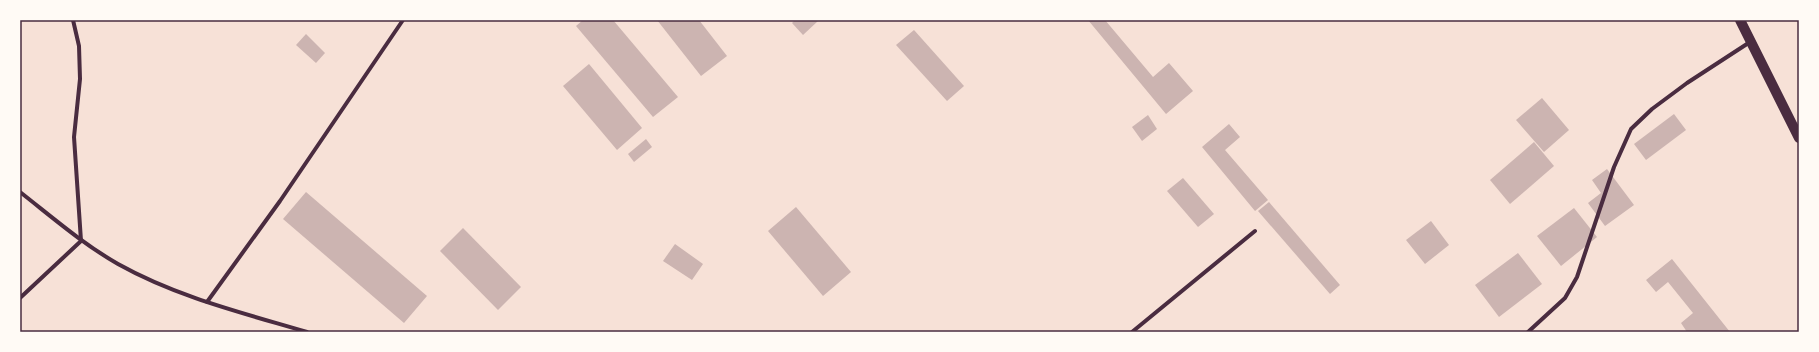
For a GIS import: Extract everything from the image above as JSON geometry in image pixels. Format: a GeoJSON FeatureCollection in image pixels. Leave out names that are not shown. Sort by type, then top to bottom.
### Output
{"type":"FeatureCollection","features":[{"type":"Feature","properties":{"kind":"main road"},"geometry":{"type":"LineString","coordinates":[[1740,20],[1799,138]]}},
{"type":"Feature","properties":{"kind":"street"},"geometry":{"type":"LineString","coordinates":[[73,20],[79,46],[80,79],[74,137],[81,241]]}},
{"type":"Feature","properties":{"kind":"street"},"geometry":{"type":"LineString","coordinates":[[207,302],[280,201],[403,20]]}},
{"type":"Feature","properties":{"kind":"street"},"geometry":{"type":"LineString","coordinates":[[1528,332],[1565,298],[1577,277],[1614,167],[1631,129],[1652,109],[1687,83],[1751,42]]}},
{"type":"Feature","properties":{"kind":"street"},"geometry":{"type":"LineString","coordinates":[[20,192],[81,241],[118,264],[158,284],[207,302],[307,332]]}},
{"type":"Feature","properties":{"kind":"street"},"geometry":{"type":"LineString","coordinates":[[1132,332],[1255,231]]}},
{"type":"Feature","properties":{"kind":"street"},"geometry":{"type":"LineString","coordinates":[[20,298],[81,241]]}},
{"type":"Feature","properties":{"kind":"building"},"geometry":{"type":"Polygon","coordinates":[[[583,20],[613,20],[678,97],[653,117],[576,26],[583,20]]]}},
{"type":"Feature","properties":{"kind":"building"},"geometry":{"type":"Polygon","coordinates":[[[657,20],[699,20],[727,56],[701,76],[657,20]]]}},
{"type":"Feature","properties":{"kind":"building"},"geometry":{"type":"Polygon","coordinates":[[[795,20],[818,21],[803,35],[792,23],[795,20]]]}},
{"type":"Feature","properties":{"kind":"building"},"geometry":{"type":"Polygon","coordinates":[[[1088,20],[1105,20],[1153,77],[1169,63],[1193,91],[1166,114],[1088,20]]]}},
{"type":"Feature","properties":{"kind":"building"},"geometry":{"type":"Polygon","coordinates":[[[914,30],[964,86],[947,101],[896,45],[914,30]]]}},
{"type":"Feature","properties":{"kind":"building"},"geometry":{"type":"Polygon","coordinates":[[[306,34],[325,53],[316,63],[296,45],[306,34]]]}},
{"type":"Feature","properties":{"kind":"building"},"geometry":{"type":"Polygon","coordinates":[[[589,64],[642,128],[617,150],[563,86],[589,64]]]}},
{"type":"Feature","properties":{"kind":"building"},"geometry":{"type":"Polygon","coordinates":[[[1542,98],[1569,130],[1544,152],[1516,120],[1542,98]]]}},
{"type":"Feature","properties":{"kind":"building"},"geometry":{"type":"Polygon","coordinates":[[[1674,114],[1686,130],[1646,160],[1634,144],[1674,114]]]}},
{"type":"Feature","properties":{"kind":"building"},"geometry":{"type":"Polygon","coordinates":[[[1148,115],[1157,129],[1142,141],[1132,127],[1148,115]]]}},
{"type":"Feature","properties":{"kind":"building"},"geometry":{"type":"Polygon","coordinates":[[[1229,124],[1240,137],[1225,150],[1268,200],[1255,211],[1202,147],[1229,124]]]}},
{"type":"Feature","properties":{"kind":"building"},"geometry":{"type":"Polygon","coordinates":[[[646,139],[652,147],[634,162],[628,154],[646,139]]]}},
{"type":"Feature","properties":{"kind":"building"},"geometry":{"type":"Polygon","coordinates":[[[1534,142],[1554,166],[1510,204],[1490,180],[1534,142]]]}},
{"type":"Feature","properties":{"kind":"building"},"geometry":{"type":"Polygon","coordinates":[[[1607,169],[1634,205],[1605,226],[1588,203],[1601,193],[1592,180],[1607,169]]]}},
{"type":"Feature","properties":{"kind":"building"},"geometry":{"type":"Polygon","coordinates":[[[1183,178],[1214,214],[1198,227],[1167,191],[1183,178]]]}},
{"type":"Feature","properties":{"kind":"building"},"geometry":{"type":"Polygon","coordinates":[[[306,192],[427,296],[404,323],[283,219],[306,192]]]}},
{"type":"Feature","properties":{"kind":"building"},"geometry":{"type":"Polygon","coordinates":[[[1269,202],[1340,285],[1330,294],[1258,211],[1269,202]]]}},
{"type":"Feature","properties":{"kind":"building"},"geometry":{"type":"Polygon","coordinates":[[[796,207],[851,272],[823,296],[768,231],[796,207]]]}},
{"type":"Feature","properties":{"kind":"building"},"geometry":{"type":"Polygon","coordinates":[[[1574,208],[1597,237],[1561,266],[1537,236],[1574,208]]]}},
{"type":"Feature","properties":{"kind":"building"},"geometry":{"type":"Polygon","coordinates":[[[1431,221],[1449,245],[1425,264],[1406,240],[1431,221]]]}},
{"type":"Feature","properties":{"kind":"building"},"geometry":{"type":"Polygon","coordinates":[[[463,228],[521,287],[498,310],[440,251],[463,228]]]}},
{"type":"Feature","properties":{"kind":"building"},"geometry":{"type":"Polygon","coordinates":[[[675,244],[703,264],[692,280],[663,261],[675,244]]]}},
{"type":"Feature","properties":{"kind":"building"},"geometry":{"type":"Polygon","coordinates":[[[1518,253],[1542,284],[1499,317],[1475,285],[1518,253]]]}},
{"type":"Feature","properties":{"kind":"building"},"geometry":{"type":"Polygon","coordinates":[[[1672,259],[1730,332],[1687,332],[1681,323],[1693,313],[1668,282],[1656,292],[1646,280],[1672,259]]]}}]}
